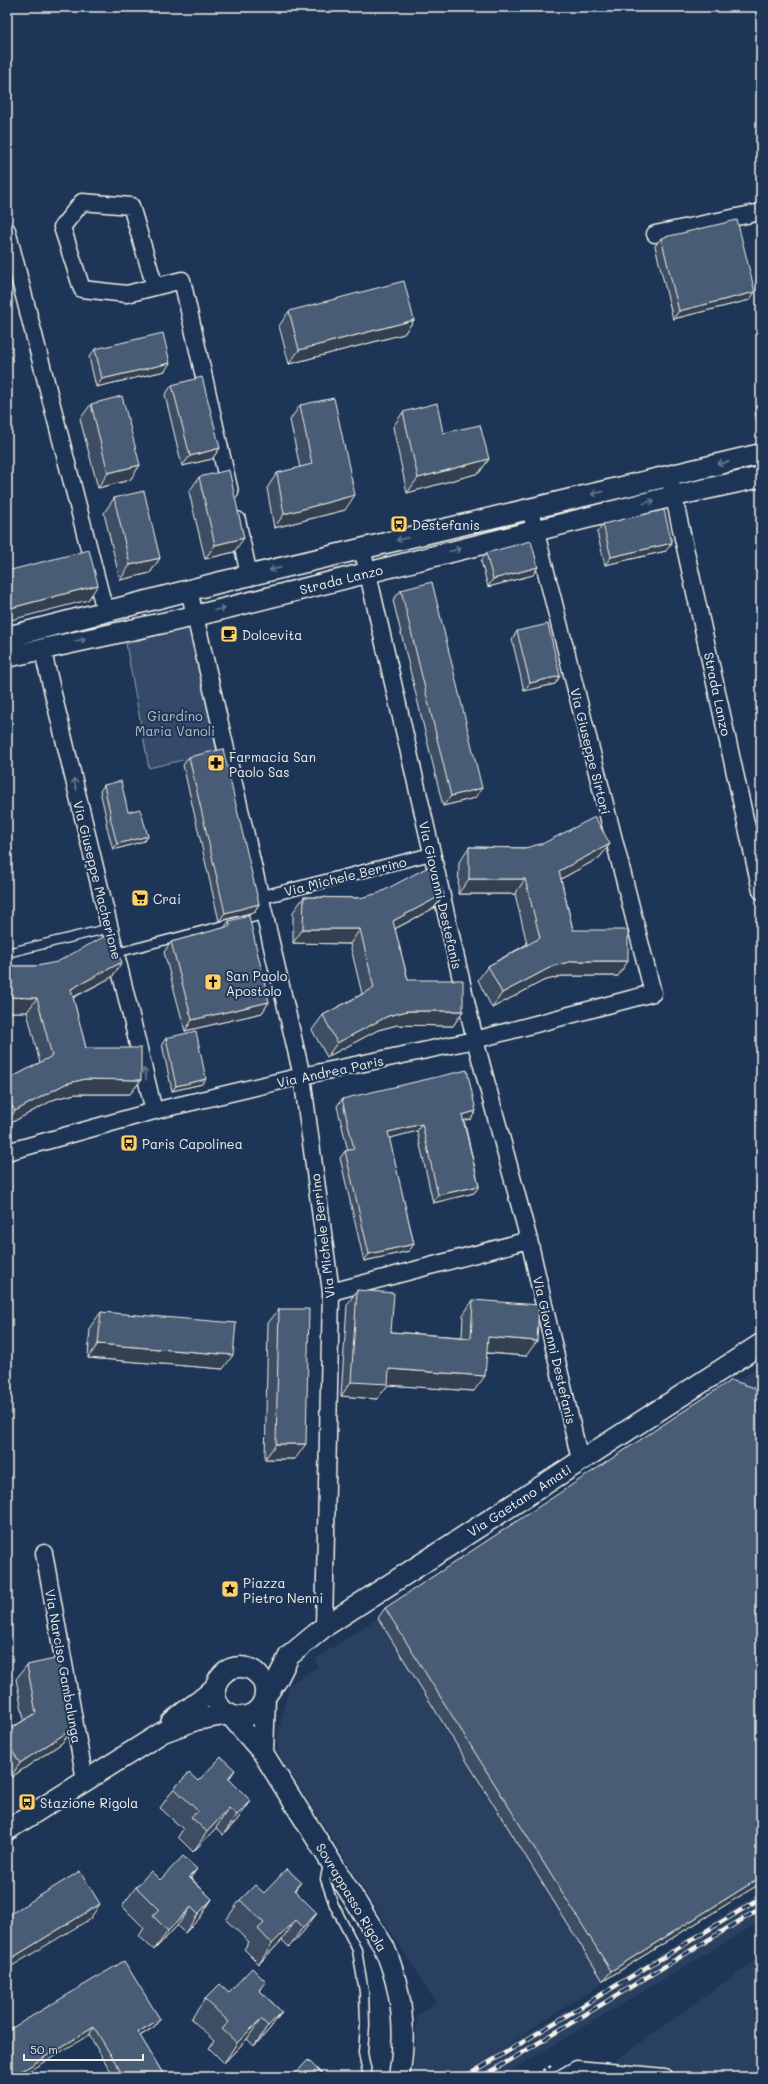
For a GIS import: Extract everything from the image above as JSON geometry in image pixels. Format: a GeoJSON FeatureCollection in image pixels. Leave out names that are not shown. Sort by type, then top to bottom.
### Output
{"type":"FeatureCollection","features":[{"type":"Feature","properties":{"kind":"street"},"geometry":{"type":"LineString","coordinates":[[155,287],[131,206],[82,202],[62,227],[82,289],[128,294],[155,287],[182,280],[249,575]]}},
{"type":"Feature","properties":{"kind":"street"},"geometry":{"type":"LineString","coordinates":[[655,234],[761,212]]}},
{"type":"Feature","properties":{"kind":"street"},"geometry":{"type":"LineString","coordinates":[[7,230],[105,611]]}},
{"type":"Feature","properties":{"kind":"street","name":"Strada Lanzo"},"geometry":{"type":"LineString","coordinates":[[7,637],[249,575],[761,454]]}},
{"type":"Feature","properties":{"kind":"street","name":"Strada Lanzo"},"geometry":{"type":"LineString","coordinates":[[669,476],[761,891]]}},
{"type":"Feature","properties":{"kind":"street","name":"Strada Lanzo"},"geometry":{"type":"LineString","coordinates":[[7,657],[42,648],[196,616],[367,572],[761,476]]}},
{"type":"Feature","properties":{"kind":"street","name":"Via Giuseppe Sirtori"},"geometry":{"type":"LineString","coordinates":[[530,509],[653,993]]}},
{"type":"Feature","properties":{"kind":"street","name":"Via Giovanni Destefanis"},"geometry":{"type":"LineString","coordinates":[[362,548],[431,854],[475,1040],[529,1240],[580,1460]]}},
{"type":"Feature","properties":{"kind":"street","name":"Via Michele Berrino"},"geometry":{"type":"LineString","coordinates":[[189,590],[263,915],[302,1076],[331,1292],[324,1627]]}},
{"type":"Feature","properties":{"kind":"street","name":"Via Giuseppe Macherione"},"geometry":{"type":"LineString","coordinates":[[42,648],[154,1111]]}},
{"type":"Feature","properties":{"kind":"street","name":"Via Michele Berrino"},"geometry":{"type":"LineString","coordinates":[[260,898],[431,854]]}},
{"type":"Feature","properties":{"kind":"street","name":"Via Andrea Paris"},"geometry":{"type":"LineString","coordinates":[[7,1152],[154,1111],[302,1076],[475,1040],[653,993]]}},
{"type":"Feature","properties":{"kind":"street"},"geometry":{"type":"LineString","coordinates":[[331,1292],[529,1240]]}},
{"type":"Feature","properties":{"kind":"street","name":"Via Gaetano Amati"},"geometry":{"type":"LineString","coordinates":[[252,1669],[289,1656],[324,1627],[758,1346]]}},
{"type":"Feature","properties":{"kind":"street","name":"Via Narciso Gambalunga"},"geometry":{"type":"LineString","coordinates":[[44,1553],[85,1780]]}},
{"type":"Feature","properties":{"kind":"street","name":"Via Gaetano Amati"},"geometry":{"type":"LineString","coordinates":[[265,1697],[277,1680],[289,1656]]}},
{"type":"Feature","properties":{"kind":"street"},"geometry":{"type":"LineString","coordinates":[[163,1732],[178,1716],[209,1695],[222,1675],[232,1668],[241,1666],[252,1669],[262,1679],[265,1686],[263,1753]]}},
{"type":"Feature","properties":{"kind":"street"},"geometry":{"type":"LineString","coordinates":[[216,1686],[218,1703],[263,1753]]}},
{"type":"Feature","properties":{"kind":"street"},"geometry":{"type":"LineString","coordinates":[[7,1830],[163,1732],[196,1720],[229,1714],[237,1717],[252,1714],[259,1709],[265,1697]]}},
{"type":"Feature","properties":{"kind":"street","name":"Sovrappasso Rigola"},"geometry":{"type":"LineString","coordinates":[[263,1753],[378,1934],[393,1970],[403,2017],[403,2050],[399,2077]]}},
{"type":"Feature","properties":{"kind":"street"},"geometry":{"type":"LineString","coordinates":[[563,2077],[577,2069],[665,2077]]}},
{"type":"Feature","properties":{"kind":"lane"},"geometry":{"type":"LineString","coordinates":[[116,953],[263,915]]}},
{"type":"Feature","properties":{"kind":"lane"},"geometry":{"type":"LineString","coordinates":[[7,953],[110,928]]}},
{"type":"Feature","properties":{"kind":"lane"},"geometry":{"type":"LineString","coordinates":[[329,1859],[325,1879],[334,1905],[357,1950],[363,1985],[365,2025],[363,2053],[368,2077]]}},
{"type":"Feature","properties":{"kind":"shaded area"},"geometry":{"type":"Polygon","coordinates":[[[761,1364],[761,1882],[495,2052],[601,1991],[761,1892],[761,1921],[500,2077],[413,2077],[417,2015],[436,2003],[279,1755],[277,1738],[289,1685],[318,1666],[315,1659],[724,1391],[761,1364]]]}},
{"type":"Feature","properties":{"kind":"shaded area"},"geometry":{"type":"Polygon","coordinates":[[[761,1956],[761,2077],[592,2077],[761,1956]]]}},
{"type":"Feature","properties":{"kind":"green space","name":"Giardino Maria Vanoli"},"geometry":{"type":"Polygon","coordinates":[[[189,626],[217,752],[149,768],[126,644],[189,626]]]}},
{"type":"Feature","properties":{"kind":"building"},"geometry":{"type":"Polygon","coordinates":[[[737,220],[755,292],[679,311],[661,238],[737,220]]]}},
{"type":"Feature","properties":{"kind":"building"},"geometry":{"type":"Polygon","coordinates":[[[404,281],[414,320],[299,350],[289,311],[404,281]]]}},
{"type":"Feature","properties":{"kind":"building"},"geometry":{"type":"Polygon","coordinates":[[[163,333],[170,363],[102,379],[95,349],[163,333]]]}},
{"type":"Feature","properties":{"kind":"building"},"geometry":{"type":"Polygon","coordinates":[[[202,377],[220,448],[190,456],[172,385],[202,377]]]}},
{"type":"Feature","properties":{"kind":"building"},"geometry":{"type":"Polygon","coordinates":[[[122,396],[140,465],[108,473],[91,404],[122,396]]]}},
{"type":"Feature","properties":{"kind":"building"},"geometry":{"type":"Polygon","coordinates":[[[334,398],[355,495],[284,514],[277,473],[312,464],[300,405],[334,398]]]}},
{"type":"Feature","properties":{"kind":"building"},"geometry":{"type":"Polygon","coordinates":[[[437,403],[443,433],[480,425],[489,459],[418,478],[403,412],[437,403]]]}},
{"type":"Feature","properties":{"kind":"building"},"geometry":{"type":"Polygon","coordinates":[[[761,410],[761,425],[760,425],[757,411],[761,410]]]}},
{"type":"Feature","properties":{"kind":"building"},"geometry":{"type":"Polygon","coordinates":[[[229,470],[244,538],[215,545],[199,477],[229,470]]]}},
{"type":"Feature","properties":{"kind":"building"},"geometry":{"type":"Polygon","coordinates":[[[144,491],[160,558],[130,565],[114,498],[144,491]]]}},
{"type":"Feature","properties":{"kind":"building"},"geometry":{"type":"Polygon","coordinates":[[[664,510],[672,543],[611,557],[603,524],[664,510]]]}},
{"type":"Feature","properties":{"kind":"building"},"geometry":{"type":"Polygon","coordinates":[[[531,541],[538,567],[493,579],[486,553],[531,541]]]}},
{"type":"Feature","properties":{"kind":"building"},"geometry":{"type":"Polygon","coordinates":[[[89,550],[98,585],[7,609],[7,571],[89,550]]]}},
{"type":"Feature","properties":{"kind":"building"},"geometry":{"type":"Polygon","coordinates":[[[432,582],[482,788],[451,796],[401,590],[432,582]]]}},
{"type":"Feature","properties":{"kind":"building"},"geometry":{"type":"Polygon","coordinates":[[[548,624],[560,676],[530,683],[517,631],[548,624]]]}},
{"type":"Feature","properties":{"kind":"building"},"geometry":{"type":"Polygon","coordinates":[[[223,749],[259,904],[225,913],[189,757],[223,749]]]}},
{"type":"Feature","properties":{"kind":"building"},"geometry":{"type":"Polygon","coordinates":[[[121,781],[128,812],[140,809],[148,836],[117,844],[104,785],[121,781]]]}},
{"type":"Feature","properties":{"kind":"building"},"geometry":{"type":"Polygon","coordinates":[[[595,817],[610,844],[559,871],[573,930],[628,930],[628,961],[573,961],[553,966],[502,993],[488,966],[540,938],[525,879],[469,879],[469,847],[525,848],[544,843],[595,817]]]}},
{"type":"Feature","properties":{"kind":"building"},"geometry":{"type":"Polygon","coordinates":[[[430,866],[444,894],[393,921],[408,980],[463,980],[463,1011],[407,1011],[388,1016],[337,1043],[323,1015],[374,988],[360,929],[303,929],[304,897],[360,898],[379,893],[430,866]]]}},
{"type":"Feature","properties":{"kind":"building","name":"San Paolo Apostolo"},"geometry":{"type":"Polygon","coordinates":[[[249,916],[269,1002],[192,1020],[171,942],[230,926],[229,921],[249,916]]]}},
{"type":"Feature","properties":{"kind":"building"},"geometry":{"type":"Polygon","coordinates":[[[107,935],[122,962],[71,989],[86,1048],[141,1048],[141,1080],[85,1079],[65,1084],[15,1111],[7,1097],[7,1080],[52,1056],[37,998],[7,997],[7,966],[37,966],[57,962],[107,935]]]}},
{"type":"Feature","properties":{"kind":"building"},"geometry":{"type":"Polygon","coordinates":[[[196,1031],[206,1079],[176,1086],[166,1038],[196,1031]]]}},
{"type":"Feature","properties":{"kind":"building"},"geometry":{"type":"Polygon","coordinates":[[[467,1070],[476,1111],[462,1115],[479,1186],[438,1195],[422,1124],[388,1132],[414,1244],[369,1254],[345,1151],[354,1149],[342,1099],[467,1070]]]}},
{"type":"Feature","properties":{"kind":"building"},"geometry":{"type":"Polygon","coordinates":[[[357,1290],[394,1293],[391,1332],[471,1338],[473,1300],[539,1305],[537,1341],[488,1337],[485,1376],[389,1369],[388,1384],[351,1382],[357,1290]]]}},
{"type":"Feature","properties":{"kind":"building"},"geometry":{"type":"Polygon","coordinates":[[[279,1309],[309,1309],[306,1444],[276,1444],[279,1309]]]}},
{"type":"Feature","properties":{"kind":"building"},"geometry":{"type":"Polygon","coordinates":[[[101,1312],[236,1323],[233,1355],[98,1344],[101,1312]]]}},
{"type":"Feature","properties":{"kind":"building"},"geometry":{"type":"Polygon","coordinates":[[[731,1380],[761,1390],[761,1877],[611,1971],[385,1608],[731,1380]]]}},
{"type":"Feature","properties":{"kind":"building"},"geometry":{"type":"Polygon","coordinates":[[[59,1658],[72,1729],[20,1763],[7,1743],[7,1731],[36,1713],[27,1665],[59,1658]]]}},
{"type":"Feature","properties":{"kind":"building"},"geometry":{"type":"Polygon","coordinates":[[[221,1757],[235,1770],[228,1778],[251,1801],[237,1815],[229,1808],[207,1832],[191,1817],[198,1811],[174,1788],[189,1773],[198,1781],[221,1757]]]}},
{"type":"Feature","properties":{"kind":"building"},"geometry":{"type":"Polygon","coordinates":[[[183,1856],[197,1869],[189,1877],[212,1899],[198,1914],[191,1907],[168,1931],[153,1916],[159,1910],[136,1887],[151,1871],[160,1880],[183,1856]]]}},
{"type":"Feature","properties":{"kind":"building"},"geometry":{"type":"Polygon","coordinates":[[[287,1869],[301,1882],[294,1890],[317,1913],[303,1927],[296,1920],[272,1944],[258,1929],[264,1923],[240,1900],[255,1885],[264,1893],[287,1869]]]}},
{"type":"Feature","properties":{"kind":"building"},"geometry":{"type":"Polygon","coordinates":[[[80,1871],[100,1904],[7,1961],[7,1916],[80,1871]]]}},
{"type":"Feature","properties":{"kind":"building"},"geometry":{"type":"Polygon","coordinates":[[[124,1961],[160,2019],[138,2032],[165,2077],[124,2077],[94,2027],[12,2077],[7,2077],[7,2031],[124,1961]]]}},
{"type":"Feature","properties":{"kind":"building"},"geometry":{"type":"Polygon","coordinates":[[[252,1968],[266,1982],[259,1990],[282,2012],[268,2026],[261,2019],[237,2043],[222,2029],[229,2022],[205,1999],[220,1984],[229,1992],[252,1968]]]}},
{"type":"Feature","properties":{"kind":"building"},"geometry":{"type":"Polygon","coordinates":[[[308,2060],[322,2074],[319,2077],[292,2077],[308,2060]]]}},
{"type":"Feature","properties":{"kind":"railway"},"geometry":{"type":"LineString","coordinates":[[465,2077],[761,1898]]}},
{"type":"Feature","properties":{"kind":"railway"},"geometry":{"type":"LineString","coordinates":[[482,2077],[761,1908]]}},
{"type":"Feature","properties":{"kind":"place","name":"Destefanis"},"geometry":{"type":"Point","coordinates":[399,524]}},
{"type":"Feature","properties":{"kind":"place","name":"Dolcevita"},"geometry":{"type":"Point","coordinates":[229,634]}},
{"type":"Feature","properties":{"kind":"place","name":"Farmacia San Paolo Sas"},"geometry":{"type":"Point","coordinates":[216,763]}},
{"type":"Feature","properties":{"kind":"place","name":"Crai"},"geometry":{"type":"Point","coordinates":[140,898]}},
{"type":"Feature","properties":{"kind":"place","name":"San Paolo Apostolo"},"geometry":{"type":"Point","coordinates":[213,982]}},
{"type":"Feature","properties":{"kind":"place","name":"Paris Capolinea"},"geometry":{"type":"Point","coordinates":[129,1143]}},
{"type":"Feature","properties":{"kind":"place","name":"Piazza Pietro Nenni"},"geometry":{"type":"Point","coordinates":[230,1589]}},
{"type":"Feature","properties":{"kind":"place","name":"Stazione Rigola"},"geometry":{"type":"Point","coordinates":[27,1802]}}]}
